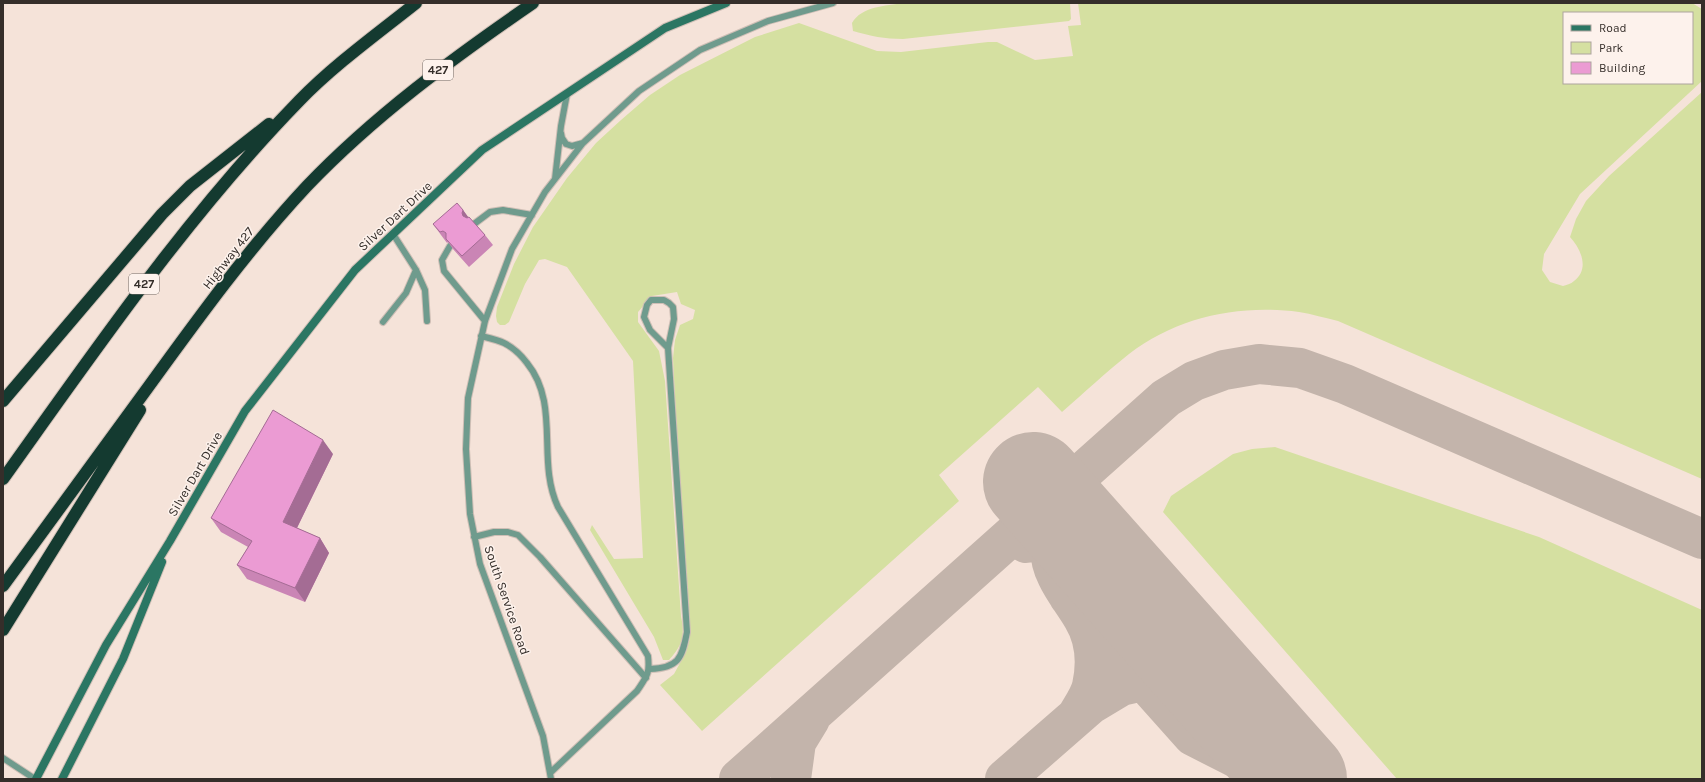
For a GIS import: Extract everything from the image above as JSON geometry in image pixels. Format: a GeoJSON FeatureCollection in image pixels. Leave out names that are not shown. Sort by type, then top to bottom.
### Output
{"type":"FeatureCollection","features":[{"type":"Feature","properties":{"kind":"highway","name":"427"},"geometry":{"type":"LineString","coordinates":[[3,479],[93,352],[151,274],[239,166],[300,100],[354,52],[416,3]]}},
{"type":"Feature","properties":{"kind":"highway","name":"Highway 427"},"geometry":{"type":"LineString","coordinates":[[3,586],[189,331],[272,224],[309,184],[349,145],[412,90],[471,45],[533,3]]}},
{"type":"Feature","properties":{"kind":"highway"},"geometry":{"type":"LineString","coordinates":[[3,401],[162,214],[190,186],[300,100]]}},
{"type":"Feature","properties":{"kind":"highway"},"geometry":{"type":"LineString","coordinates":[[3,630],[189,331]]}},
{"type":"Feature","properties":{"kind":"street","name":"Silver Dart Drive"},"geometry":{"type":"LineString","coordinates":[[36,779],[106,645],[170,541],[245,411],[355,270],[482,150],[665,28],[726,3]]}},
{"type":"Feature","properties":{"kind":"street","name":"Silver Dart Drive"},"geometry":{"type":"LineString","coordinates":[[62,779],[123,659],[170,541]]}},
{"type":"Feature","properties":{"kind":"lane","name":"South Service Road"},"geometry":{"type":"LineString","coordinates":[[551,779],[551,772],[543,736],[480,564],[470,514],[466,449],[468,398],[484,321],[512,250],[545,192],[583,143],[639,91],[700,50],[768,21],[833,3]]}},
{"type":"Feature","properties":{"kind":"lane","name":"South Service Road"},"geometry":{"type":"LineString","coordinates":[[555,178],[560,126],[567,94]]}},
{"type":"Feature","properties":{"kind":"lane"},"geometry":{"type":"LineString","coordinates":[[560,126],[562,138],[566,144],[572,146],[583,143]]}},
{"type":"Feature","properties":{"kind":"lane"},"geometry":{"type":"LineString","coordinates":[[474,224],[490,212],[503,210],[532,215]]}},
{"type":"Feature","properties":{"kind":"lane"},"geometry":{"type":"LineString","coordinates":[[393,234],[416,270],[425,290],[427,320]]}},
{"type":"Feature","properties":{"kind":"lane"},"geometry":{"type":"LineString","coordinates":[[450,246],[442,260],[444,271],[484,321]]}},
{"type":"Feature","properties":{"kind":"lane"},"geometry":{"type":"LineString","coordinates":[[383,322],[406,292],[416,270]]}},
{"type":"Feature","properties":{"kind":"lane"},"geometry":{"type":"LineString","coordinates":[[650,669],[665,668],[673,664],[679,658],[687,632],[668,348],[674,319],[673,307],[670,303],[664,300],[651,300],[647,305],[644,317],[650,330],[668,348]]}},
{"type":"Feature","properties":{"kind":"lane"},"geometry":{"type":"LineString","coordinates":[[481,336],[504,343],[518,352],[532,369],[544,393],[547,412],[548,471],[552,496],[648,656],[650,669],[637,691],[551,772]]}},
{"type":"Feature","properties":{"kind":"lane"},"geometry":{"type":"LineString","coordinates":[[474,537],[494,532],[508,532],[518,535],[540,557],[646,678]]}},
{"type":"Feature","properties":{"kind":"lane"},"geometry":{"type":"LineString","coordinates":[[3,758],[36,779]]}},
{"type":"Feature","properties":{"kind":"green space"},"geometry":{"type":"Polygon","coordinates":[[[904,3],[1070,3],[1071,19],[1069,21],[903,39],[878,37],[853,31],[852,23],[856,17],[862,13],[882,6],[904,3]]]}},
{"type":"Feature","properties":{"kind":"green space"},"geometry":{"type":"Polygon","coordinates":[[[1078,3],[1692,3],[1702,9],[1702,81],[1580,194],[1544,254],[1542,270],[1550,282],[1563,286],[1571,283],[1579,276],[1582,271],[1582,259],[1578,247],[1570,237],[1576,219],[1586,201],[1609,176],[1702,92],[1702,479],[1338,321],[1299,312],[1276,310],[1232,312],[1210,316],[1188,322],[1148,341],[1103,375],[1062,412],[1038,387],[939,475],[959,501],[702,731],[660,685],[674,674],[686,652],[690,638],[682,533],[673,358],[675,340],[680,325],[693,319],[695,310],[681,304],[677,292],[652,296],[638,312],[638,322],[659,351],[665,381],[683,629],[682,640],[677,649],[669,660],[663,660],[654,637],[590,530],[592,525],[614,559],[643,558],[633,361],[567,267],[545,259],[539,260],[525,284],[509,322],[505,325],[500,325],[497,322],[497,307],[514,264],[533,227],[567,178],[596,143],[650,95],[680,75],[755,37],[799,23],[877,51],[901,52],[997,42],[1035,60],[1073,56],[1068,26],[1081,25],[1078,3]]]}},
{"type":"Feature","properties":{"kind":"green space"},"geometry":{"type":"Polygon","coordinates":[[[1275,447],[1539,537],[1702,610],[1702,779],[1397,779],[1163,512],[1171,496],[1233,454],[1252,449],[1275,447]]]}},
{"type":"Feature","properties":{"kind":"building"},"geometry":{"type":"Polygon","coordinates":[[[457,203],[463,210],[463,216],[467,218],[469,217],[485,235],[462,256],[446,239],[446,233],[443,231],[440,232],[433,224],[457,203]]]}},
{"type":"Feature","properties":{"kind":"building"},"geometry":{"type":"Polygon","coordinates":[[[273,410],[323,440],[283,522],[320,538],[295,588],[237,565],[252,541],[211,518],[273,410]]]}},
{"type":"Feature","properties":{"kind":"taxiway"},"geometry":{"type":"LineString","coordinates":[[739,779],[1166,398],[1194,381],[1224,370],[1259,364],[1300,368],[1345,384],[1702,539]]}},
{"type":"Feature","properties":{"kind":"taxiway"},"geometry":{"type":"LineString","coordinates":[[1070,486],[1055,518],[1052,530],[1051,553],[1057,576],[1087,626],[1094,651],[1094,677],[1091,690],[1077,716]]}},
{"type":"Feature","properties":{"kind":"taxiway"},"geometry":{"type":"LineString","coordinates":[[1026,543],[1046,541],[1055,542],[1101,558]]}},
{"type":"Feature","properties":{"kind":"taxiway"},"geometry":{"type":"LineString","coordinates":[[1069,597],[1193,736],[1278,779]]}},
{"type":"Feature","properties":{"kind":"taxiway"},"geometry":{"type":"LineString","coordinates":[[1005,779],[1091,704],[1121,686],[1155,680],[1185,684],[1207,692],[1242,717]]}},
{"type":"Feature","properties":{"kind":"taxiway"},"geometry":{"type":"LineString","coordinates":[[791,779],[796,742],[810,719]]}},
{"type":"Feature","properties":{"kind":"runway"},"geometry":{"type":"LineString","coordinates":[[1033,482],[1297,779]]}}]}
